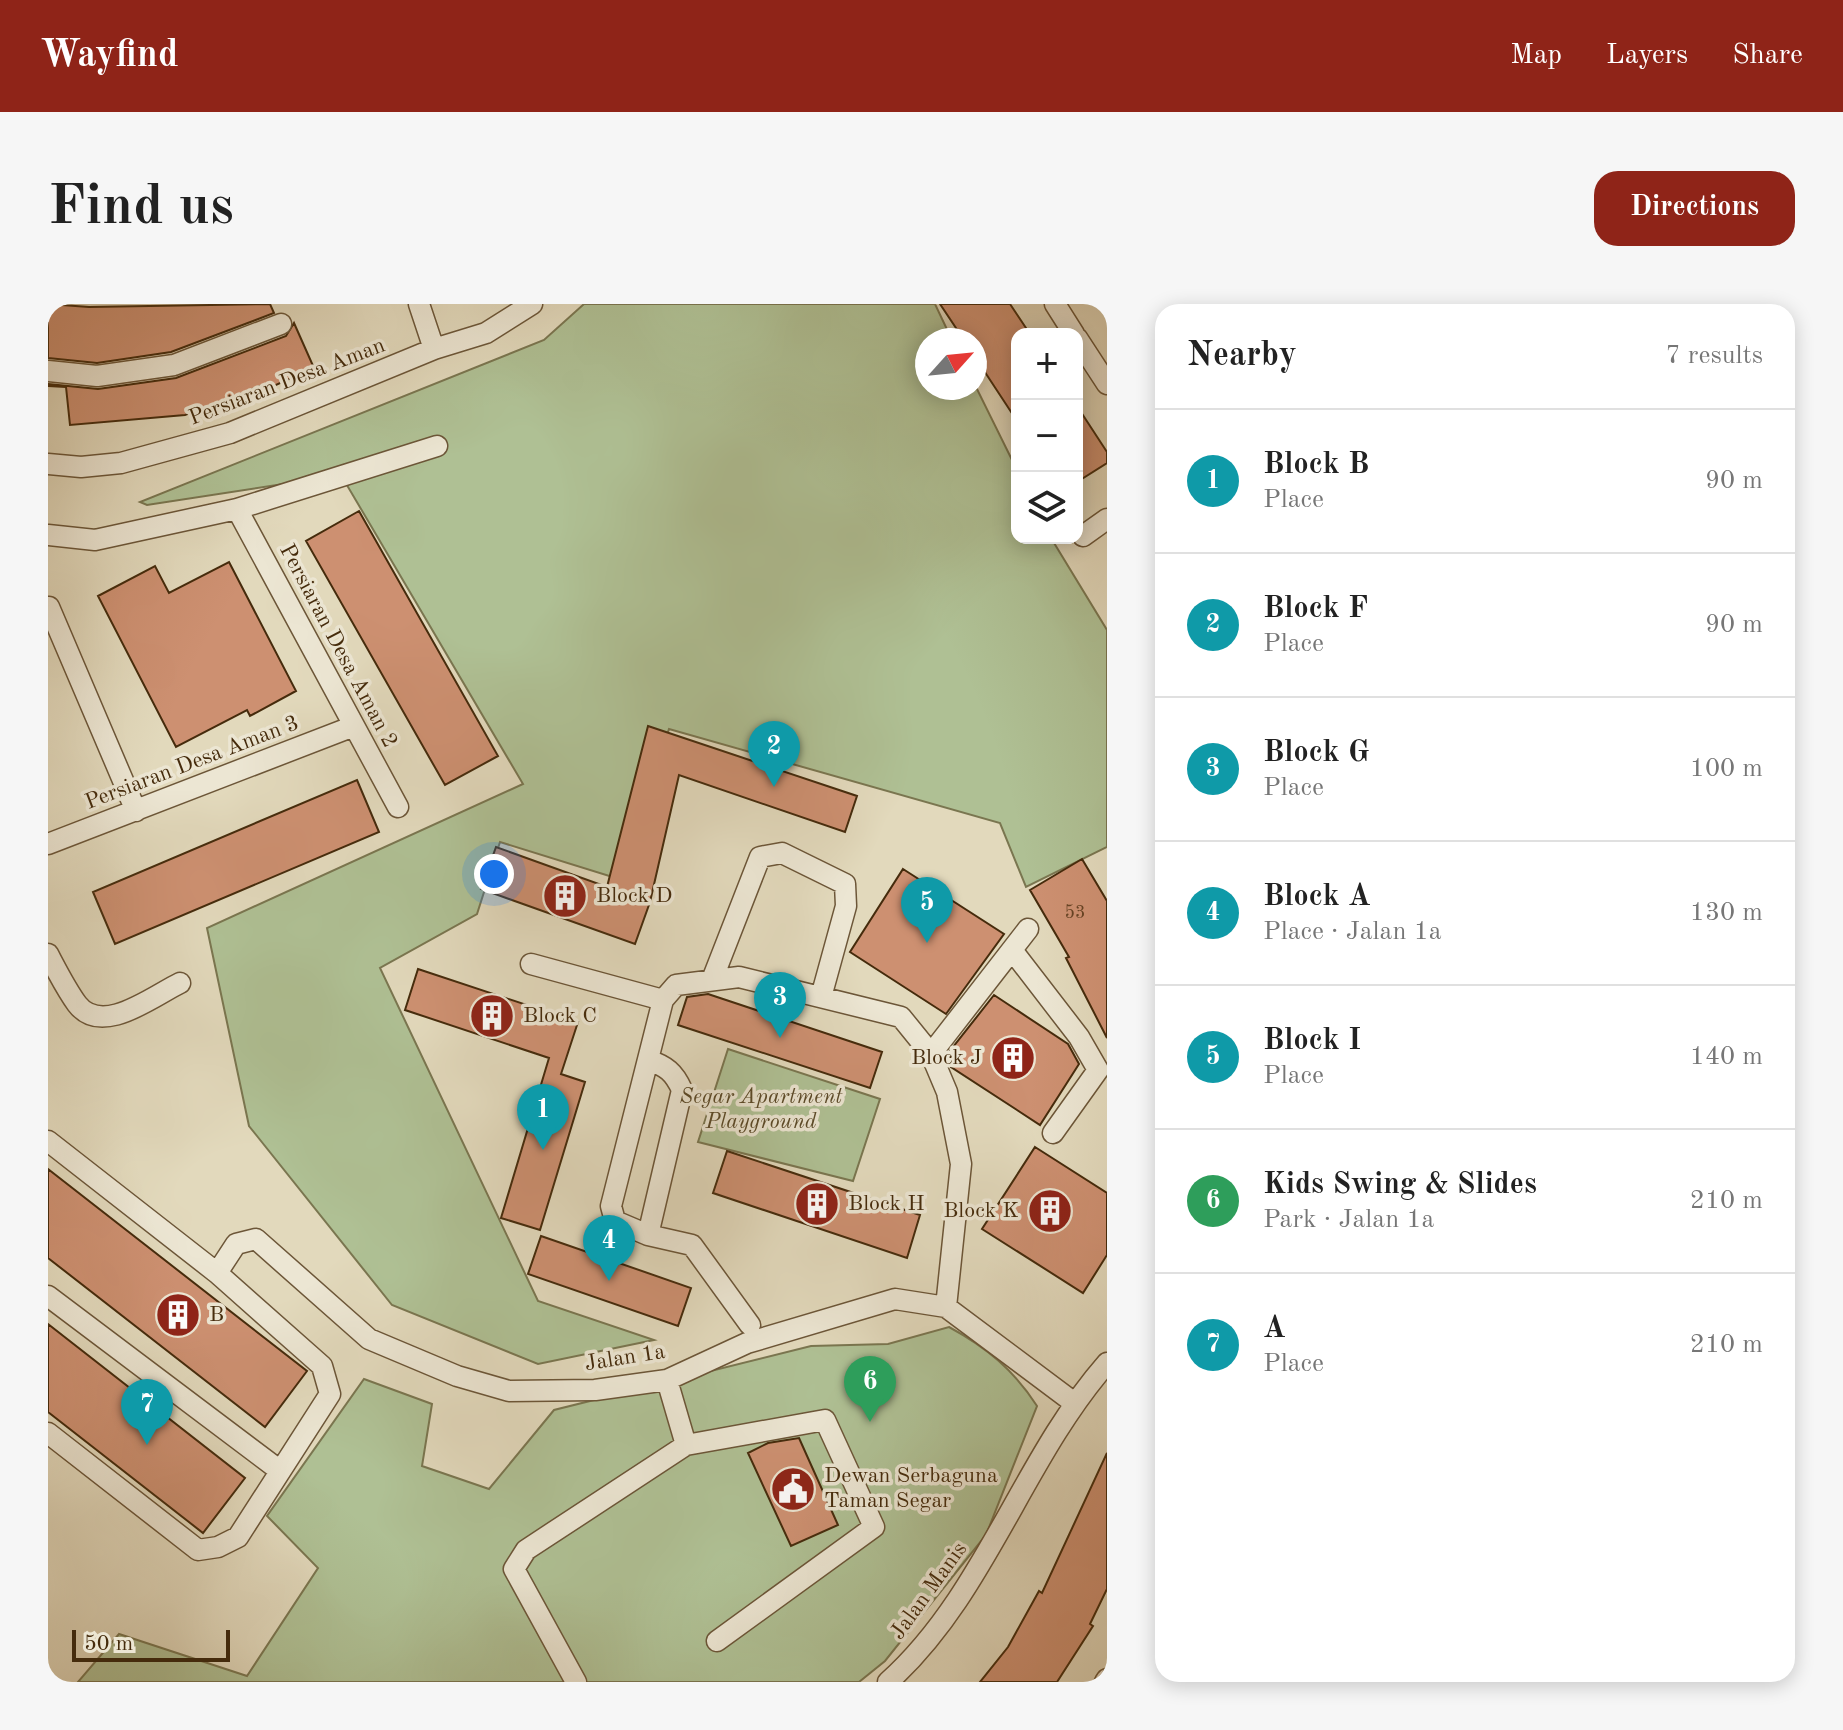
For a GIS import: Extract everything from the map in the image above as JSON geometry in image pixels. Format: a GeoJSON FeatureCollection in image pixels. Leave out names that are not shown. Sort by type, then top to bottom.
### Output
{"type":"FeatureCollection","features":[{"type":"Feature","properties":{"kind":"street"},"geometry":{"type":"LineString","coordinates":[[419,304],[434,349]]}},
{"type":"Feature","properties":{"kind":"street","name":"Persiaran Desa Aman"},"geometry":{"type":"LineString","coordinates":[[48,464],[81,467],[156,456],[230,433],[434,349],[486,333],[532,304]]}},
{"type":"Feature","properties":{"kind":"street"},"geometry":{"type":"LineString","coordinates":[[1055,304],[1071,328]]}},
{"type":"Feature","properties":{"kind":"street"},"geometry":{"type":"LineString","coordinates":[[48,371],[97,376],[174,365],[281,324]]}},
{"type":"Feature","properties":{"kind":"street"},"geometry":{"type":"LineString","coordinates":[[1083,347],[1107,384]]}},
{"type":"Feature","properties":{"kind":"street"},"geometry":{"type":"LineString","coordinates":[[48,535],[95,540],[237,509],[437,446]]}},
{"type":"Feature","properties":{"kind":"street","name":"Persiaran Desa Aman 2"},"geometry":{"type":"LineString","coordinates":[[237,509],[398,807]]}},
{"type":"Feature","properties":{"kind":"street"},"geometry":{"type":"LineString","coordinates":[[1083,536],[1107,519]]}},
{"type":"Feature","properties":{"kind":"street"},"geometry":{"type":"LineString","coordinates":[[49,607],[136,811]]}},
{"type":"Feature","properties":{"kind":"street","name":"Persiaran Desa Aman 3"},"geometry":{"type":"LineString","coordinates":[[48,844],[354,726]]}},
{"type":"Feature","properties":{"kind":"street"},"geometry":{"type":"LineString","coordinates":[[712,980],[760,857],[782,853],[845,884],[846,906],[821,997]]}},
{"type":"Feature","properties":{"kind":"street"},"geometry":{"type":"LineString","coordinates":[[931,1054],[1028,929]]}},
{"type":"Feature","properties":{"kind":"street"},"geometry":{"type":"LineString","coordinates":[[1012,950],[1079,1037],[1098,1070],[1053,1133]]}},
{"type":"Feature","properties":{"kind":"street"},"geometry":{"type":"LineString","coordinates":[[48,954],[79,1007],[96,1018],[114,1017],[180,983]]}},
{"type":"Feature","properties":{"kind":"street"},"geometry":{"type":"LineString","coordinates":[[531,964],[663,1000]]}},
{"type":"Feature","properties":{"kind":"street"},"geometry":{"type":"LineString","coordinates":[[750,1325],[692,1245],[648,1235],[615,1221],[611,1206],[663,1000],[676,985],[739,977],[901,1017],[931,1054],[947,1092],[961,1164],[946,1307]]}},
{"type":"Feature","properties":{"kind":"street"},"geometry":{"type":"LineString","coordinates":[[648,1060],[665,1065],[682,1090],[648,1235]]}},
{"type":"Feature","properties":{"kind":"street"},"geometry":{"type":"LineString","coordinates":[[48,1141],[217,1273],[322,1366],[329,1380],[330,1394],[238,1537],[218,1547],[198,1550],[48,1433]]}},
{"type":"Feature","properties":{"kind":"street","name":"Jalan 1a"},"geometry":{"type":"LineString","coordinates":[[217,1273],[236,1244],[256,1239],[369,1339],[457,1376],[509,1391],[595,1390],[667,1380],[747,1343],[895,1299],[946,1307],[1073,1402]]}},
{"type":"Feature","properties":{"kind":"street"},"geometry":{"type":"LineString","coordinates":[[48,1296],[279,1470]]}},
{"type":"Feature","properties":{"kind":"street","name":"Jalan Manis"},"geometry":{"type":"LineString","coordinates":[[888,1682],[950,1608],[993,1543],[1073,1402],[1107,1363]]}},
{"type":"Feature","properties":{"kind":"street"},"geometry":{"type":"LineString","coordinates":[[667,1380],[686,1445]]}},
{"type":"Feature","properties":{"kind":"street"},"geometry":{"type":"LineString","coordinates":[[576,1682],[514,1569],[526,1550],[686,1445],[825,1420],[874,1527],[717,1641]]}},
{"type":"Feature","properties":{"kind":"green space"},"geometry":{"type":"Polygon","coordinates":[[[584,304],[935,304],[946,328],[915,328],[915,400],[982,400],[1011,458],[1011,544],[1055,544],[1107,630],[1107,847],[1026,887],[1000,823],[669,729],[619,879],[500,842],[477,914],[380,968],[538,1301],[654,1340],[538,1364],[392,1305],[249,1126],[207,928],[523,784],[341,475],[147,505],[140,502],[544,340],[584,304]]]}},
{"type":"Feature","properties":{"kind":"green space","name":"Segar Apartment Playground"},"geometry":{"type":"Polygon","coordinates":[[[728,1049],[880,1099],[853,1181],[698,1142],[728,1049]]]}},
{"type":"Feature","properties":{"kind":"green space"},"geometry":{"type":"Polygon","coordinates":[[[949,1327],[998,1360],[1019,1381],[1037,1406],[986,1535],[885,1661],[859,1682],[78,1682],[119,1634],[247,1676],[318,1568],[267,1516],[364,1379],[432,1404],[422,1466],[489,1489],[554,1410],[811,1346],[888,1344],[949,1327]]]}},
{"type":"Feature","properties":{"kind":"building"},"geometry":{"type":"Polygon","coordinates":[[[48,304],[89,307],[270,304],[274,313],[171,352],[97,363],[48,358],[48,304]]]}},
{"type":"Feature","properties":{"kind":"building"},"geometry":{"type":"Polygon","coordinates":[[[940,304],[1010,304],[1026,328],[1011,328],[1011,412],[987,375],[987,328],[956,328],[940,304]]]}},
{"type":"Feature","properties":{"kind":"building"},"geometry":{"type":"Polygon","coordinates":[[[294,323],[314,368],[267,389],[265,384],[185,415],[70,425],[66,387],[48,386],[48,384],[98,389],[176,378],[286,336],[294,323]]]}},
{"type":"Feature","properties":{"kind":"building"},"geometry":{"type":"Polygon","coordinates":[[[1083,415],[1107,452],[1107,463],[1083,478],[1083,415]]]}},
{"type":"Feature","properties":{"kind":"building"},"geometry":{"type":"Polygon","coordinates":[[[359,511],[498,756],[445,785],[306,541],[359,511]]]}},
{"type":"Feature","properties":{"kind":"building"},"geometry":{"type":"Polygon","coordinates":[[[229,562],[296,691],[250,716],[247,710],[176,747],[98,596],[155,566],[169,593],[229,562]]]}},
{"type":"Feature","properties":{"kind":"building"},"geometry":{"type":"Polygon","coordinates":[[[648,726],[857,796],[845,832],[679,775],[650,902],[635,944],[481,889],[496,847],[607,887],[648,726]]]}},
{"type":"Feature","properties":{"kind":"building"},"geometry":{"type":"Polygon","coordinates":[[[357,780],[379,832],[115,944],[93,892],[357,780]]]}},
{"type":"Feature","properties":{"kind":"building"},"geometry":{"type":"Polygon","coordinates":[[[1082,859],[1107,901],[1107,1038],[1066,958],[1069,957],[1030,890],[1082,859]]]}},
{"type":"Feature","properties":{"kind":"building"},"geometry":{"type":"Polygon","coordinates":[[[903,869],[1004,934],[946,1014],[850,952],[903,869]]]}},
{"type":"Feature","properties":{"kind":"building"},"geometry":{"type":"Polygon","coordinates":[[[418,969],[578,1022],[561,1074],[585,1082],[540,1230],[501,1218],[549,1058],[405,1010],[418,969]]]}},
{"type":"Feature","properties":{"kind":"building"},"geometry":{"type":"Polygon","coordinates":[[[708,994],[882,1052],[870,1088],[678,1025],[687,997],[708,994]]]}},
{"type":"Feature","properties":{"kind":"building","name":"Block J"},"geometry":{"type":"Polygon","coordinates":[[[994,995],[1068,1044],[1079,1064],[1040,1125],[951,1067],[946,1056],[994,995]]]}},
{"type":"Feature","properties":{"kind":"building","name":"Block K"},"geometry":{"type":"Polygon","coordinates":[[[1035,1147],[1107,1193],[1107,1255],[1083,1293],[982,1229],[1035,1147]]]}},
{"type":"Feature","properties":{"kind":"building","name":"Block H"},"geometry":{"type":"Polygon","coordinates":[[[727,1151],[920,1215],[907,1258],[713,1193],[727,1151]]]}},
{"type":"Feature","properties":{"kind":"building","name":"B"},"geometry":{"type":"Polygon","coordinates":[[[48,1169],[307,1371],[265,1427],[48,1258],[48,1169]]]}},
{"type":"Feature","properties":{"kind":"building"},"geometry":{"type":"Polygon","coordinates":[[[541,1236],[691,1288],[678,1326],[528,1274],[541,1236]]]}},
{"type":"Feature","properties":{"kind":"building"},"geometry":{"type":"Polygon","coordinates":[[[48,1324],[245,1478],[203,1533],[48,1412],[48,1324]]]}},
{"type":"Feature","properties":{"kind":"building","name":"Dewan Serbaguna Taman Segar"},"geometry":{"type":"Polygon","coordinates":[[[799,1438],[838,1525],[791,1546],[748,1453],[768,1443],[799,1438]]]}},
{"type":"Feature","properties":{"kind":"building"},"geometry":{"type":"Polygon","coordinates":[[[1107,1453],[1107,1589],[1090,1624],[1093,1626],[1057,1682],[980,1682],[1008,1647],[1039,1591],[1042,1593],[1107,1453]]]}},
{"type":"Feature","properties":{"kind":"place","name":"Block F"},"geometry":{"type":"Point","coordinates":[774,787]}},
{"type":"Feature","properties":{"kind":"place","name":"Block D"},"geometry":{"type":"Point","coordinates":[565,896]}},
{"type":"Feature","properties":{"kind":"place","name":"Block I"},"geometry":{"type":"Point","coordinates":[927,943]}},
{"type":"Feature","properties":{"kind":"place","name":"Block C"},"geometry":{"type":"Point","coordinates":[492,1016]}},
{"type":"Feature","properties":{"kind":"place","name":"Block G"},"geometry":{"type":"Point","coordinates":[780,1038]}},
{"type":"Feature","properties":{"kind":"place","name":"Block J"},"geometry":{"type":"Point","coordinates":[1013,1058]}},
{"type":"Feature","properties":{"kind":"place","name":"Block B"},"geometry":{"type":"Point","coordinates":[543,1150]}},
{"type":"Feature","properties":{"kind":"place","name":"Block H"},"geometry":{"type":"Point","coordinates":[817,1204]}},
{"type":"Feature","properties":{"kind":"place","name":"Block K"},"geometry":{"type":"Point","coordinates":[1050,1211]}},
{"type":"Feature","properties":{"kind":"place","name":"Block A"},"geometry":{"type":"Point","coordinates":[609,1281]}},
{"type":"Feature","properties":{"kind":"place","name":"B"},"geometry":{"type":"Point","coordinates":[178,1315]}},
{"type":"Feature","properties":{"kind":"place","name":"Kids Swing & Slides"},"geometry":{"type":"Point","coordinates":[870,1422]}},
{"type":"Feature","properties":{"kind":"place","name":"A"},"geometry":{"type":"Point","coordinates":[147,1445]}},
{"type":"Feature","properties":{"kind":"place","name":"Dewan Serbaguna Taman Segar"},"geometry":{"type":"Point","coordinates":[793,1489]}}]}
